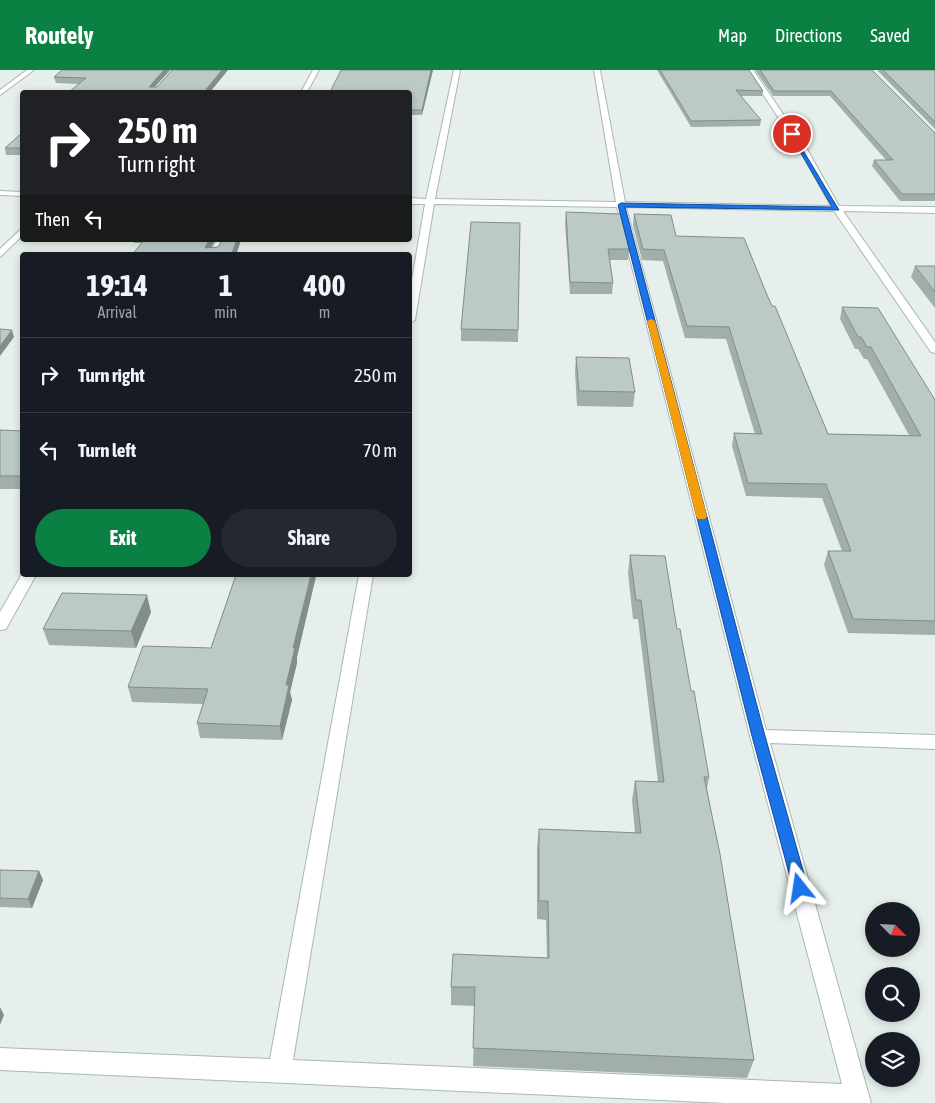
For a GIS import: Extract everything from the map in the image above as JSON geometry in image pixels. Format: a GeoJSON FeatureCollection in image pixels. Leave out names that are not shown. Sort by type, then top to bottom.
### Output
{"type":"FeatureCollection","features":[{"type":"Feature","properties":{"kind":"street"},"geometry":{"type":"LineString","coordinates":[[0,93],[31,70]]}},
{"type":"Feature","properties":{"kind":"street"},"geometry":{"type":"LineString","coordinates":[[305,90],[316,70]]}},
{"type":"Feature","properties":{"kind":"street"},"geometry":{"type":"LineString","coordinates":[[412,308],[430,202],[457,70]]}},
{"type":"Feature","properties":{"kind":"street"},"geometry":{"type":"LineString","coordinates":[[0,1059],[859,1100],[758,736],[621,205],[597,70]]}},
{"type":"Feature","properties":{"kind":"street"},"geometry":{"type":"LineString","coordinates":[[750,70],[803,150],[837,209],[935,350]]}},
{"type":"Feature","properties":{"kind":"street"},"geometry":{"type":"LineString","coordinates":[[0,194],[20,194]]}},
{"type":"Feature","properties":{"kind":"street"},"geometry":{"type":"LineString","coordinates":[[412,202],[935,210]]}},
{"type":"Feature","properties":{"kind":"street"},"geometry":{"type":"LineString","coordinates":[[0,254],[20,232]]}},
{"type":"Feature","properties":{"kind":"street"},"geometry":{"type":"LineString","coordinates":[[0,625],[28,577]]}},
{"type":"Feature","properties":{"kind":"street"},"geometry":{"type":"LineString","coordinates":[[280,1071],[366,577]]}},
{"type":"Feature","properties":{"kind":"street"},"geometry":{"type":"LineString","coordinates":[[758,736],[935,742]]}},
{"type":"Feature","properties":{"kind":"building"},"geometry":{"type":"Polygon","coordinates":[[[62,70],[164,70],[149,87],[157,87],[172,70],[222,70],[206,90],[71,90],[86,78],[54,77],[62,70]]]}},
{"type":"Feature","properties":{"kind":"building"},"geometry":{"type":"Polygon","coordinates":[[[341,70],[431,70],[422,110],[412,110],[412,90],[331,90],[341,70]]]}},
{"type":"Feature","properties":{"kind":"building"},"geometry":{"type":"Polygon","coordinates":[[[660,70],[749,70],[763,91],[736,90],[761,120],[691,121],[660,70]]]}},
{"type":"Feature","properties":{"kind":"building"},"geometry":{"type":"Polygon","coordinates":[[[760,70],[872,70],[935,133],[935,194],[902,194],[874,160],[893,160],[831,91],[774,91],[760,70]]]}},
{"type":"Feature","properties":{"kind":"building"},"geometry":{"type":"Polygon","coordinates":[[[883,70],[935,70],[935,122],[883,70]]]}},
{"type":"Feature","properties":{"kind":"building"},"geometry":{"type":"Polygon","coordinates":[[[20,135],[20,148],[5,148],[20,135]]]}},
{"type":"Feature","properties":{"kind":"building"},"geometry":{"type":"Polygon","coordinates":[[[566,212],[621,214],[630,249],[608,249],[613,283],[570,282],[566,212]]]}},
{"type":"Feature","properties":{"kind":"building"},"geometry":{"type":"Polygon","coordinates":[[[634,214],[671,215],[676,236],[744,238],[772,306],[775,306],[828,434],[921,436],[871,347],[867,347],[861,337],[858,337],[842,307],[878,308],[935,400],[935,621],[853,619],[828,551],[851,551],[826,484],[748,483],[734,433],[762,434],[729,327],[687,326],[664,250],[643,249],[634,214]]]}},
{"type":"Feature","properties":{"kind":"building"},"geometry":{"type":"Polygon","coordinates":[[[471,222],[520,223],[518,330],[461,329],[471,222]]]}},
{"type":"Feature","properties":{"kind":"building"},"geometry":{"type":"Polygon","coordinates":[[[142,242],[208,242],[205,248],[218,247],[221,242],[236,242],[232,252],[134,252],[142,242]]]}},
{"type":"Feature","properties":{"kind":"building"},"geometry":{"type":"Polygon","coordinates":[[[915,266],[935,266],[935,292],[915,266]]]}},
{"type":"Feature","properties":{"kind":"building"},"geometry":{"type":"Polygon","coordinates":[[[0,329],[12,330],[0,346],[0,329]]]}},
{"type":"Feature","properties":{"kind":"building"},"geometry":{"type":"Polygon","coordinates":[[[576,357],[629,358],[635,392],[579,391],[576,357]]]}},
{"type":"Feature","properties":{"kind":"building"},"geometry":{"type":"Polygon","coordinates":[[[0,430],[20,431],[20,476],[0,476],[0,430]]]}},
{"type":"Feature","properties":{"kind":"building"},"geometry":{"type":"Polygon","coordinates":[[[630,555],[665,556],[677,629],[680,629],[691,691],[694,691],[709,777],[704,777],[720,854],[754,1060],[473,1048],[475,987],[451,987],[453,954],[549,958],[548,901],[539,901],[539,829],[641,833],[635,781],[664,782],[641,600],[636,600],[630,555]]]}},
{"type":"Feature","properties":{"kind":"building"},"geometry":{"type":"Polygon","coordinates":[[[235,577],[311,577],[293,648],[295,648],[286,685],[289,685],[280,726],[197,723],[208,689],[128,687],[143,646],[211,648],[235,577]]]}},
{"type":"Feature","properties":{"kind":"building"},"geometry":{"type":"Polygon","coordinates":[[[62,593],[147,595],[131,631],[43,629],[62,593]]]}},
{"type":"Feature","properties":{"kind":"building"},"geometry":{"type":"Polygon","coordinates":[[[0,870],[39,871],[28,899],[0,898],[0,870]]]}},
{"type":"Feature","properties":{"kind":"slow traffic"},"geometry":{"type":"LineString","coordinates":[[651,321],[702,516]]}},
{"type":"Feature","properties":{"kind":"route"},"geometry":{"type":"LineString","coordinates":[[792,134],[837,209],[621,205],[758,736],[800,888]]}}]}
